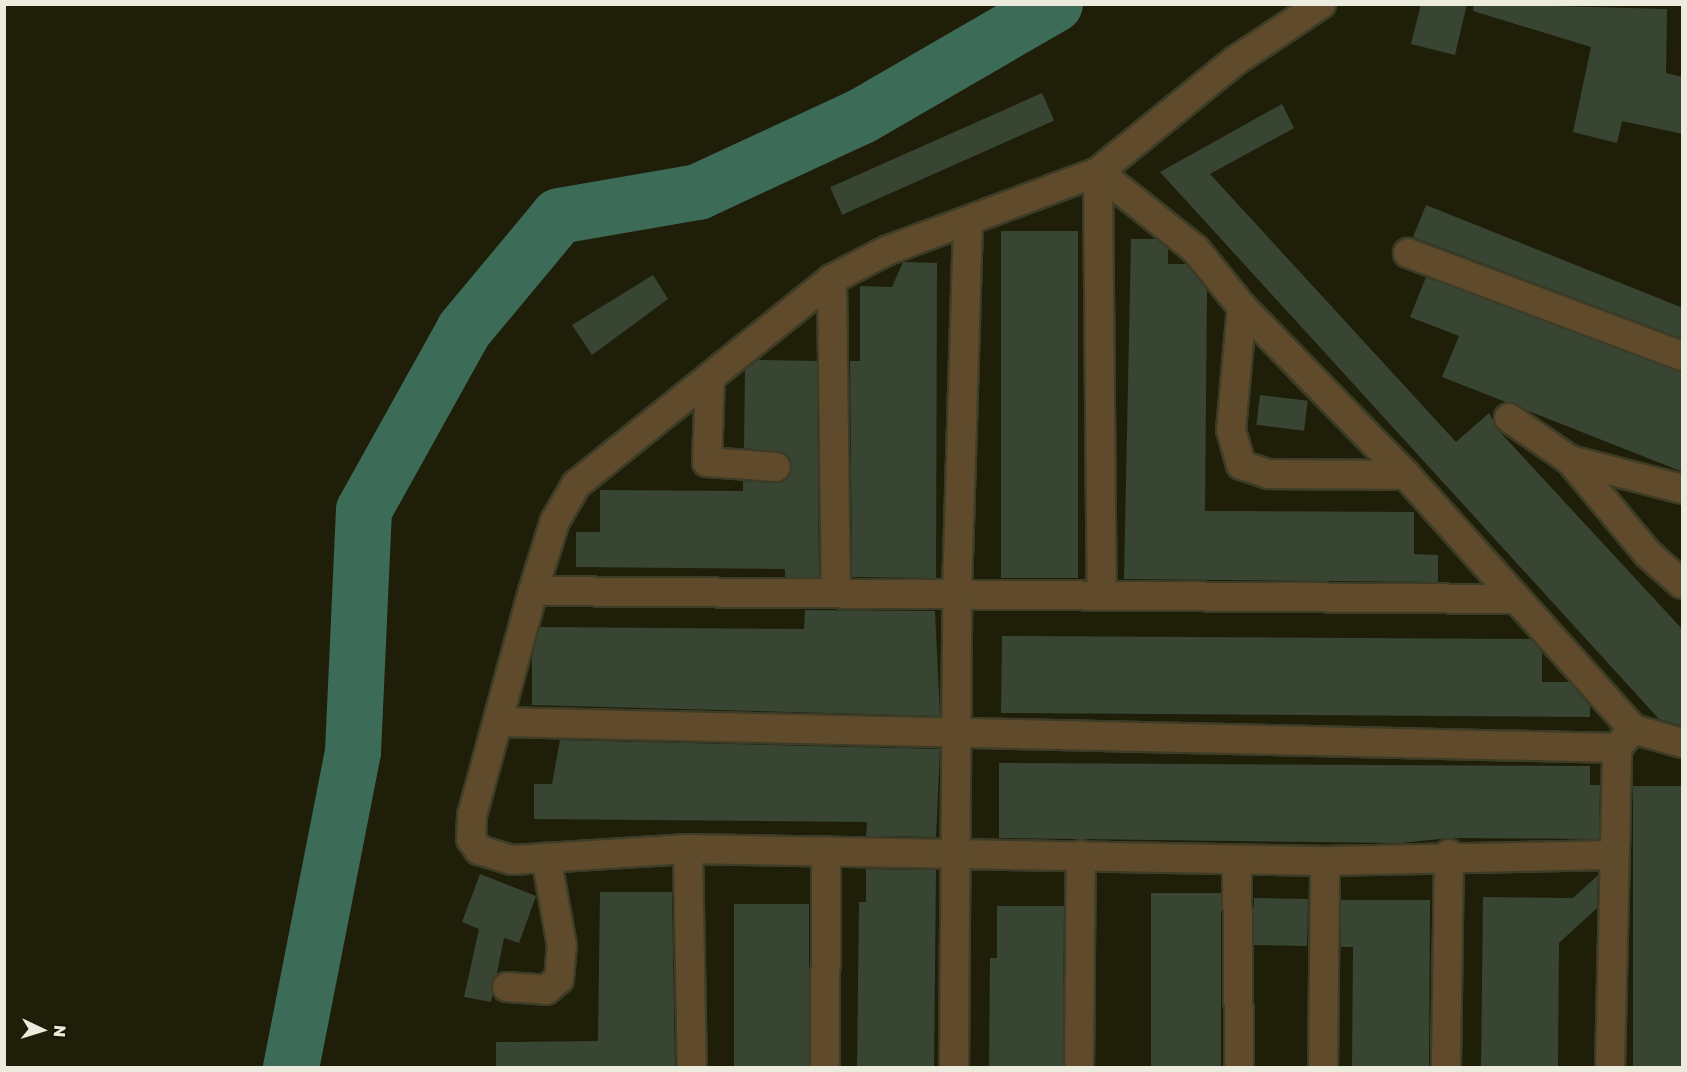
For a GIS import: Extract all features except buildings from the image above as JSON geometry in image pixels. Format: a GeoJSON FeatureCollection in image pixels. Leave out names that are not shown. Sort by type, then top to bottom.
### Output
{"type":"FeatureCollection","features":[{"type":"Feature","properties":{"kind":"street"},"geometry":{"type":"LineString","coordinates":[[1321,4],[1235,61],[1098,172],[968,223],[888,250],[832,279],[576,485],[555,520],[533,591],[498,722],[471,839],[479,850],[512,860],[688,849],[958,850],[1325,861],[1449,855],[1612,855]]}},
{"type":"Feature","properties":{"kind":"street"},"geometry":{"type":"LineString","coordinates":[[1098,172],[1178,232],[1242,308],[1406,475],[1516,598],[1625,738],[1612,855],[1610,1068]]}},
{"type":"Feature","properties":{"kind":"street"},"geometry":{"type":"LineString","coordinates":[[1098,172],[1102,596]]}},
{"type":"Feature","properties":{"kind":"street"},"geometry":{"type":"LineString","coordinates":[[954,1068],[958,850],[957,593],[968,223]]}},
{"type":"Feature","properties":{"kind":"street"},"geometry":{"type":"LineString","coordinates":[[1408,253],[1683,356]]}},
{"type":"Feature","properties":{"kind":"street"},"geometry":{"type":"LineString","coordinates":[[832,279],[836,591]]}},
{"type":"Feature","properties":{"kind":"street"},"geometry":{"type":"LineString","coordinates":[[1242,308],[1231,430],[1241,465],[1269,474],[1406,475]]}},
{"type":"Feature","properties":{"kind":"street"},"geometry":{"type":"LineString","coordinates":[[710,377],[707,462],[776,467]]}},
{"type":"Feature","properties":{"kind":"street"},"geometry":{"type":"LineString","coordinates":[[1509,418],[1570,460],[1648,554],[1683,584]]}},
{"type":"Feature","properties":{"kind":"street"},"geometry":{"type":"LineString","coordinates":[[1570,460],[1683,489]]}},
{"type":"Feature","properties":{"kind":"street"},"geometry":{"type":"LineString","coordinates":[[533,591],[836,591],[1102,596],[1516,598]]}},
{"type":"Feature","properties":{"kind":"street"},"geometry":{"type":"LineString","coordinates":[[498,722],[957,731],[1625,738],[1683,743]]}},
{"type":"Feature","properties":{"kind":"street"},"geometry":{"type":"LineString","coordinates":[[688,849],[692,1068]]}},
{"type":"Feature","properties":{"kind":"street"},"geometry":{"type":"LineString","coordinates":[[825,1068],[826,851]]}},
{"type":"Feature","properties":{"kind":"street"},"geometry":{"type":"LineString","coordinates":[[1079,1068],[1081,855]]}},
{"type":"Feature","properties":{"kind":"street"},"geometry":{"type":"LineString","coordinates":[[1446,1068],[1449,855]]}},
{"type":"Feature","properties":{"kind":"street"},"geometry":{"type":"LineString","coordinates":[[507,987],[546,990],[559,979],[562,946],[546,857]]}},
{"type":"Feature","properties":{"kind":"street"},"geometry":{"type":"LineString","coordinates":[[1237,860],[1239,1068]]}},
{"type":"Feature","properties":{"kind":"street"},"geometry":{"type":"LineString","coordinates":[[1323,1068],[1325,861]]}},
{"type":"Feature","properties":{"kind":"waterway"},"geometry":{"type":"LineString","coordinates":[[291,1068],[353,752],[364,510],[464,330],[559,216],[698,192],[862,116],[1055,4]]}}]}
